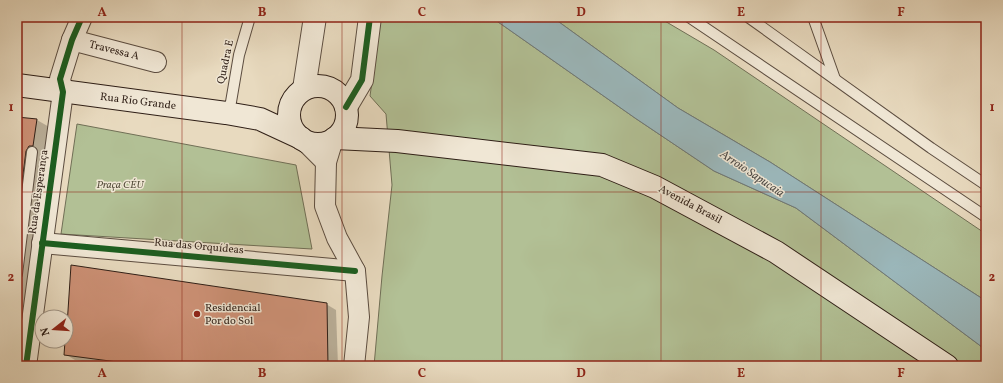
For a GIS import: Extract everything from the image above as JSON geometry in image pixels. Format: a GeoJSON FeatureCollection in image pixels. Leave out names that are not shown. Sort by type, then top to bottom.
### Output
{"type":"FeatureCollection","features":[{"type":"Feature","properties":{"kind":"main road"},"geometry":{"type":"LineString","coordinates":[[315,17],[299,95],[290,108],[291,124],[295,132],[303,139],[314,143],[324,143],[334,139],[343,128],[347,111],[362,80],[370,17]]}},
{"type":"Feature","properties":{"kind":"main road","name":"Rua Rio Grande"},"geometry":{"type":"LineString","coordinates":[[17,86],[226,113],[260,119],[303,139]]}},
{"type":"Feature","properties":{"kind":"main road"},"geometry":{"type":"LineString","coordinates":[[260,119],[278,111],[313,86],[330,88],[337,92],[343,99],[347,111]]}},
{"type":"Feature","properties":{"kind":"main road","name":"Avenida Brasil"},"geometry":{"type":"LineString","coordinates":[[347,111],[397,141]]}},
{"type":"Feature","properties":{"kind":"main road","name":"Avenida Brasil"},"geometry":{"type":"LineString","coordinates":[[334,139],[397,141],[602,165],[648,184],[776,252],[946,366]]}},
{"type":"Feature","properties":{"kind":"street","name":"Rua da Esperança"},"geometry":{"type":"LineString","coordinates":[[26,366],[63,92],[60,79],[72,40],[82,17]]}},
{"type":"Feature","properties":{"kind":"street","name":"Travessa A"},"geometry":{"type":"LineString","coordinates":[[72,40],[156,62]]}},
{"type":"Feature","properties":{"kind":"street"},"geometry":{"type":"LineString","coordinates":[[303,139],[326,162]]}},
{"type":"Feature","properties":{"kind":"street"},"geometry":{"type":"LineString","coordinates":[[334,139],[326,162],[325,206],[337,238],[354,271],[359,317],[354,366]]}},
{"type":"Feature","properties":{"kind":"street","name":"Rua das Orquídeas"},"geometry":{"type":"LineString","coordinates":[[42,243],[354,271]]}},
{"type":"Feature","properties":{"kind":"lane","name":"Quadra E"},"geometry":{"type":"LineString","coordinates":[[226,113],[231,102],[239,56],[250,17]]}},
{"type":"Feature","properties":{"kind":"lane"},"geometry":{"type":"LineString","coordinates":[[689,17],[986,217]]}},
{"type":"Feature","properties":{"kind":"lane"},"geometry":{"type":"LineString","coordinates":[[748,17],[986,185]]}},
{"type":"Feature","properties":{"kind":"lane"},"geometry":{"type":"LineString","coordinates":[[816,19],[835,79]]}},
{"type":"Feature","properties":{"kind":"lane"},"geometry":{"type":"LineString","coordinates":[[17,274],[32,152]]}},
{"type":"Feature","properties":{"kind":"green space"},"geometry":{"type":"Polygon","coordinates":[[[381,17],[491,17],[635,118],[714,171],[796,208],[986,350],[986,366],[374,366],[392,185],[386,114],[370,96],[381,17]]]}},
{"type":"Feature","properties":{"kind":"green space"},"geometry":{"type":"Polygon","coordinates":[[[552,17],[658,17],[714,50],[986,234],[986,301],[770,162],[678,108],[552,17]]]}},
{"type":"Feature","properties":{"kind":"green space","name":"Praça CÉU"},"geometry":{"type":"Polygon","coordinates":[[[77,124],[296,165],[312,249],[61,234],[77,124]]]}},
{"type":"Feature","properties":{"kind":"water","name":"Arroio Sapucaia"},"geometry":{"type":"Polygon","coordinates":[[[491,17],[552,17],[678,108],[770,162],[986,301],[986,350],[796,208],[714,171],[635,118],[491,17]]]}},
{"type":"Feature","properties":{"kind":"building"},"geometry":{"type":"Polygon","coordinates":[[[17,117],[37,119],[33,146],[29,146],[26,151],[20,198],[17,197],[17,117]]]}},
{"type":"Feature","properties":{"kind":"building","name":"Residencial Por do Sol"},"geometry":{"type":"Polygon","coordinates":[[[71,265],[327,303],[328,366],[148,366],[64,355],[64,349],[74,349],[74,309],[68,309],[71,265]]]}},
{"type":"Feature","properties":{"kind":"cycle path"},"geometry":{"type":"LineString","coordinates":[[26,366],[63,92],[60,79],[72,40],[82,17]]}},
{"type":"Feature","properties":{"kind":"cycle path"},"geometry":{"type":"LineString","coordinates":[[346,107],[362,80],[370,17]]}},
{"type":"Feature","properties":{"kind":"cycle path"},"geometry":{"type":"LineString","coordinates":[[42,243],[355,271]]}},
{"type":"Feature","properties":{"kind":"place","name":"Residencial Por do Sol"},"geometry":{"type":"Point","coordinates":[197,314]}}]}
